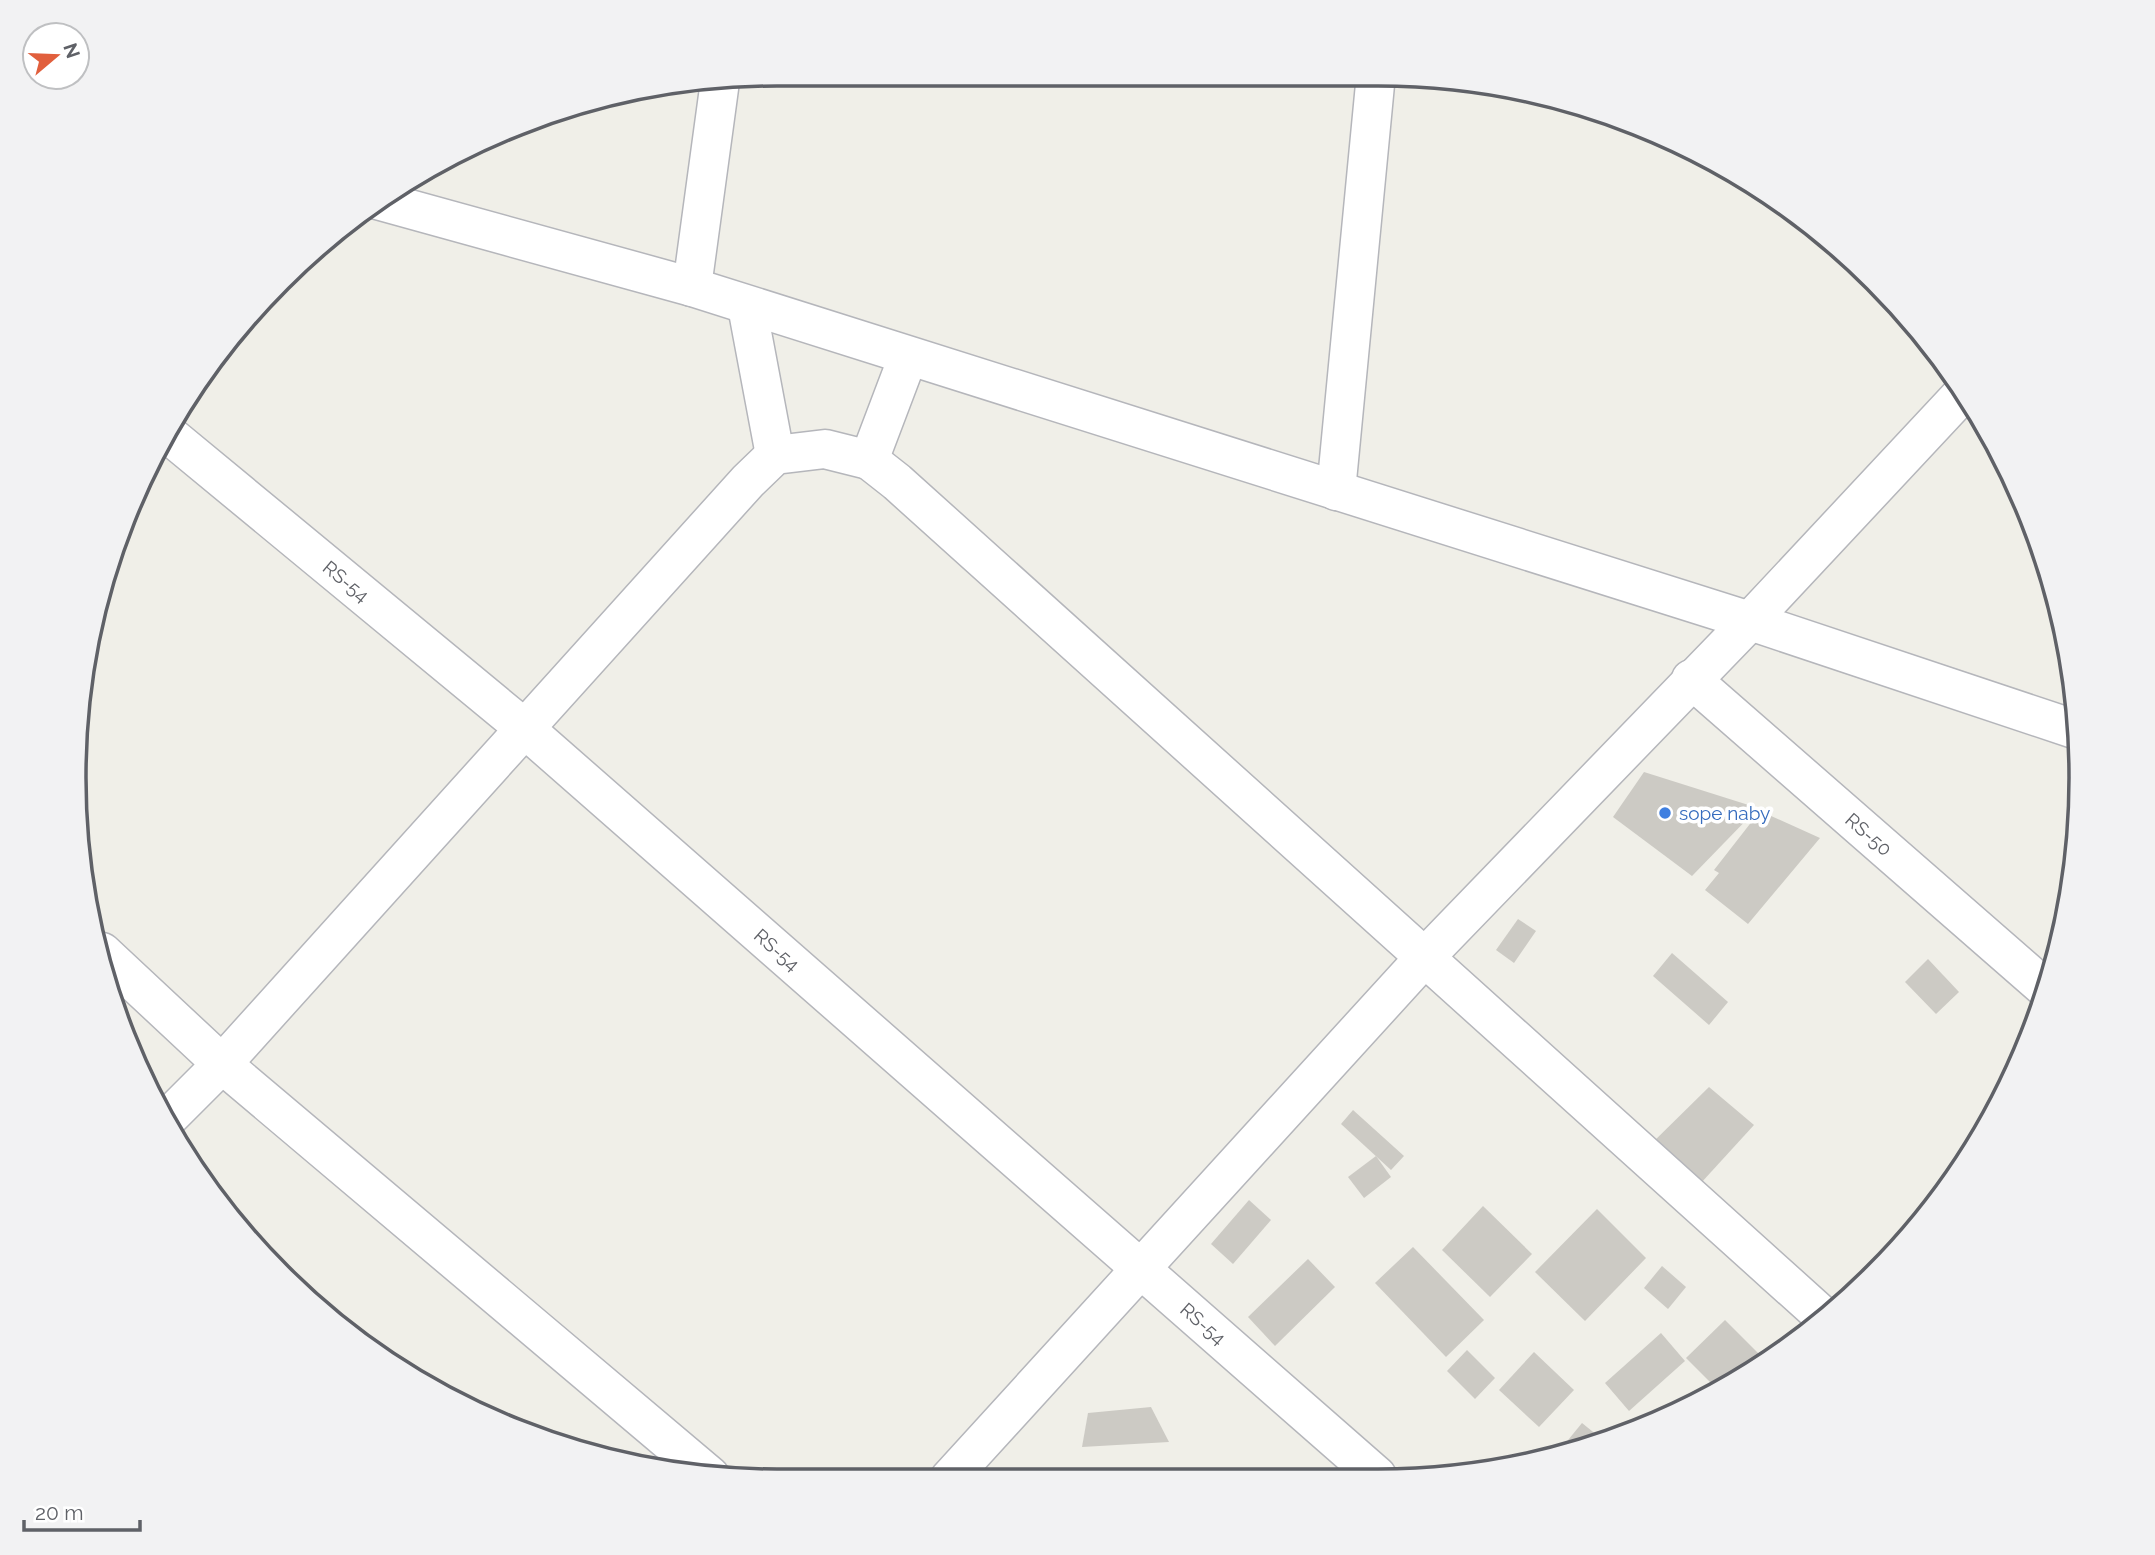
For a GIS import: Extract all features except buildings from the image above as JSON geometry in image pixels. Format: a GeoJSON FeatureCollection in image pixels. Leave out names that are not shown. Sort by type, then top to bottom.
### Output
{"type":"FeatureCollection","features":[{"type":"Feature","properties":{"kind":"street"},"geometry":{"type":"LineString","coordinates":[[1336,491],[1375,86]]}},
{"type":"Feature","properties":{"kind":"street"},"geometry":{"type":"LineString","coordinates":[[692,288],[719,88]]}},
{"type":"Feature","properties":{"kind":"street"},"geometry":{"type":"LineString","coordinates":[[391,204],[692,288],[1750,621],[2067,727]]}},
{"type":"Feature","properties":{"kind":"street"},"geometry":{"type":"LineString","coordinates":[[747,306],[775,455]]}},
{"type":"Feature","properties":{"kind":"street"},"geometry":{"type":"LineString","coordinates":[[869,460],[908,356]]}},
{"type":"Feature","properties":{"kind":"street"},"geometry":{"type":"LineString","coordinates":[[959,1469],[1425,957],[1750,621],[1957,400]]}},
{"type":"Feature","properties":{"kind":"street","name":"RS-54"},"geometry":{"type":"LineString","coordinates":[[174,439],[524,728],[1369,1469]]}},
{"type":"Feature","properties":{"kind":"street"},"geometry":{"type":"LineString","coordinates":[[173,1113],[222,1064],[524,728],[775,455],[825,449],[869,460],[897,482],[1817,1311]]}},
{"type":"Feature","properties":{"kind":"street","name":"RS-50"},"geometry":{"type":"LineString","coordinates":[[1692,679],[2038,982]]}},
{"type":"Feature","properties":{"kind":"street"},"geometry":{"type":"LineString","coordinates":[[110,959],[222,1064],[696,1464]]}},
{"type":"Feature","properties":{"kind":"place","name":"sope naby"},"geometry":{"type":"Point","coordinates":[1665,813]}}]}
